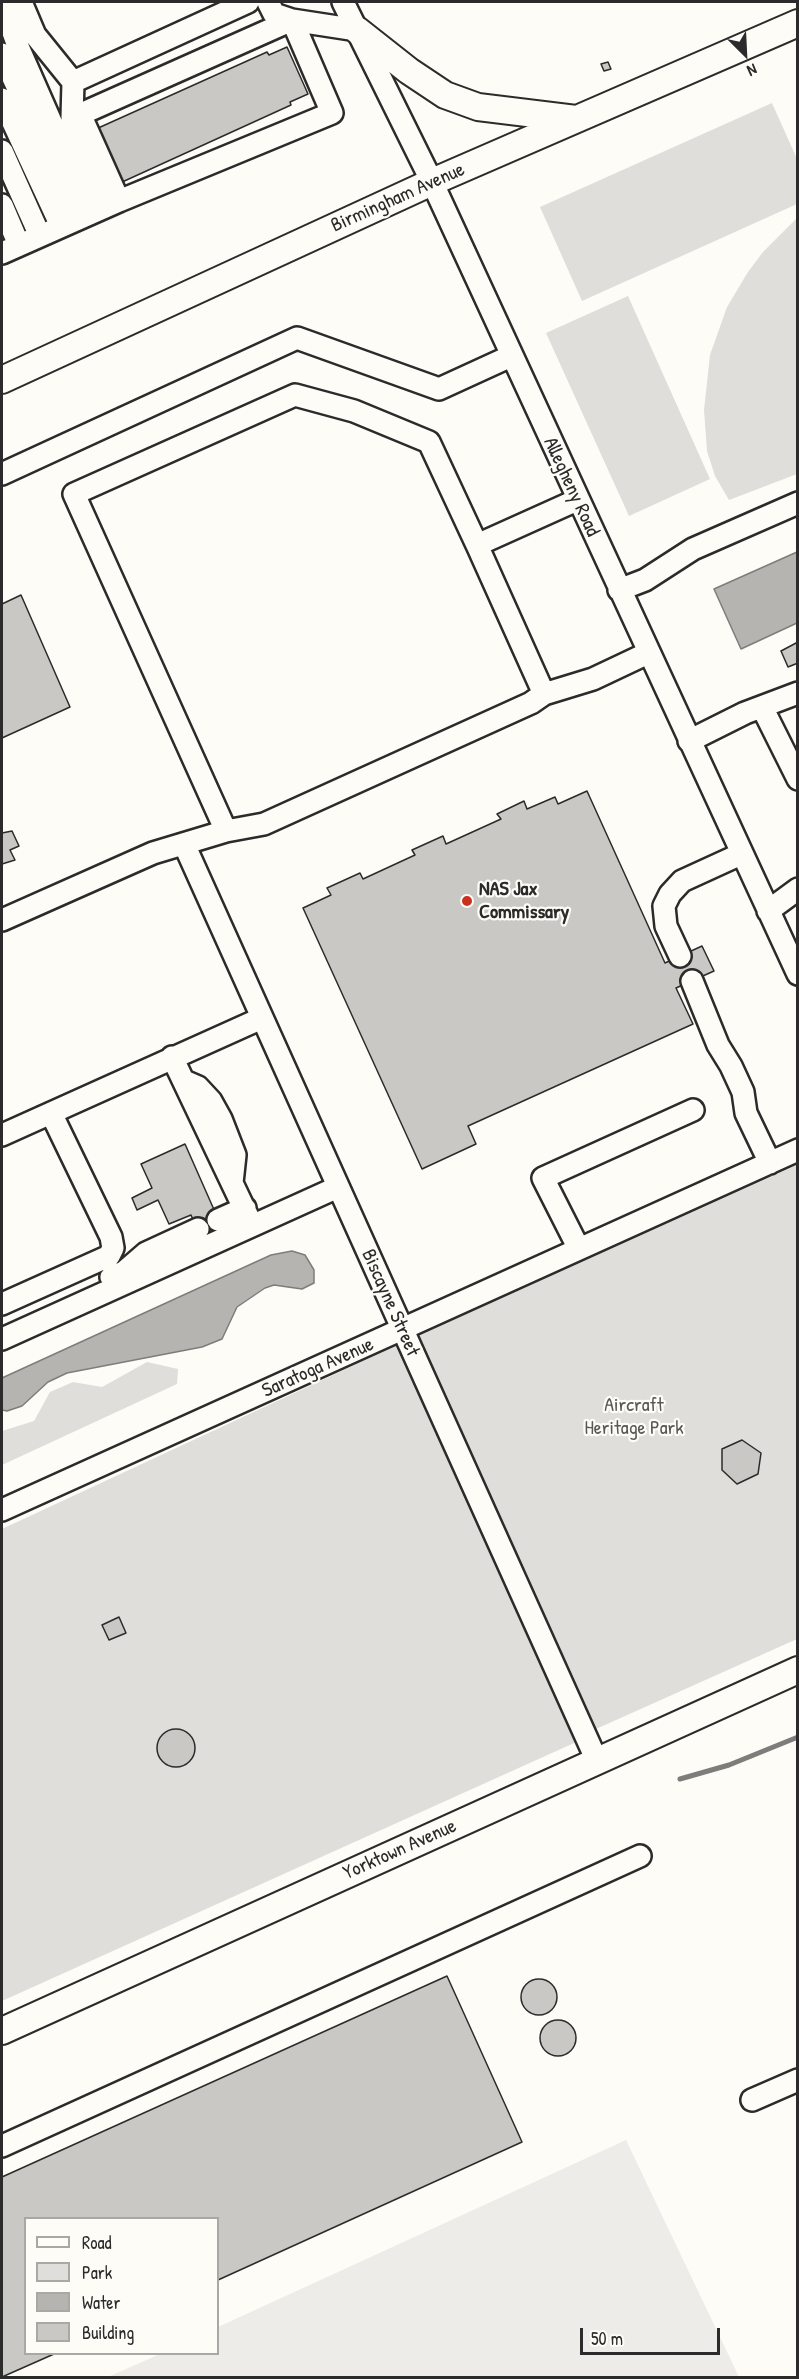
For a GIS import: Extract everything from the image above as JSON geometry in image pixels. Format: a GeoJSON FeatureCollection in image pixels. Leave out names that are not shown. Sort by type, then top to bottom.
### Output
{"type":"FeatureCollection","features":[{"type":"Feature","properties":{"kind":"main road","name":"Birmingham Avenue"},"geometry":{"type":"LineString","coordinates":[[2,380],[432,182],[798,23]]}},
{"type":"Feature","properties":{"kind":"main road"},"geometry":{"type":"LineString","coordinates":[[357,30],[409,71],[446,94],[478,107],[576,119]]}},
{"type":"Feature","properties":{"kind":"main road","name":"Yorktown Avenue"},"geometry":{"type":"LineString","coordinates":[[2,2031],[798,1670]]}},
{"type":"Feature","properties":{"kind":"street"},"geometry":{"type":"LineString","coordinates":[[2,2],[19,50],[91,213]]}},
{"type":"Feature","properties":{"kind":"street"},"geometry":{"type":"LineString","coordinates":[[21,2],[35,35],[73,82],[76,116],[72,132],[91,213]]}},
{"type":"Feature","properties":{"kind":"street"},"geometry":{"type":"LineString","coordinates":[[73,82],[248,2]]}},
{"type":"Feature","properties":{"kind":"street"},"geometry":{"type":"LineString","coordinates":[[268,2],[274,14],[292,20],[357,30]]}},
{"type":"Feature","properties":{"kind":"street","name":"Allegheny Road"},"geometry":{"type":"LineString","coordinates":[[343,2],[432,182],[798,974]]}},
{"type":"Feature","properties":{"kind":"street"},"geometry":{"type":"LineString","coordinates":[[2,205],[8,244],[40,236],[332,113],[292,20]]}},
{"type":"Feature","properties":{"kind":"street"},"geometry":{"type":"LineString","coordinates":[[76,116],[292,20]]}},
{"type":"Feature","properties":{"kind":"street"},"geometry":{"type":"LineString","coordinates":[[2,54],[91,213]]}},
{"type":"Feature","properties":{"kind":"street"},"geometry":{"type":"LineString","coordinates":[[2,99],[91,213]]}},
{"type":"Feature","properties":{"kind":"street"},"geometry":{"type":"LineString","coordinates":[[2,151],[40,236]]}},
{"type":"Feature","properties":{"kind":"street"},"geometry":{"type":"LineString","coordinates":[[2,474],[297,338],[439,389],[511,356]]}},
{"type":"Feature","properties":{"kind":"street"},"geometry":{"type":"LineString","coordinates":[[226,831],[74,494],[295,394],[354,411],[429,442],[544,694]]}},
{"type":"Feature","properties":{"kind":"street"},"geometry":{"type":"LineString","coordinates":[[477,545],[577,500]]}},
{"type":"Feature","properties":{"kind":"street"},"geometry":{"type":"LineString","coordinates":[[619,590],[645,579],[693,549],[798,503]]}},
{"type":"Feature","properties":{"kind":"street"},"geometry":{"type":"LineString","coordinates":[[2,920],[153,853],[226,831],[264,824],[531,703],[544,694],[592,679],[648,653]]}},
{"type":"Feature","properties":{"kind":"street"},"geometry":{"type":"LineString","coordinates":[[689,741],[798,693]]}},
{"type":"Feature","properties":{"kind":"street"},"geometry":{"type":"LineString","coordinates":[[762,707],[798,779]]}},
{"type":"Feature","properties":{"kind":"street","name":"Biscayne Street"},"geometry":{"type":"LineString","coordinates":[[184,844],[597,1761]]}},
{"type":"Feature","properties":{"kind":"street"},"geometry":{"type":"LineString","coordinates":[[680,956],[666,926],[664,906],[670,894],[682,881],[741,854]]}},
{"type":"Feature","properties":{"kind":"street"},"geometry":{"type":"LineString","coordinates":[[768,911],[798,889]]}},
{"type":"Feature","properties":{"kind":"street"},"geometry":{"type":"LineString","coordinates":[[692,981],[718,1045],[743,1092],[746,1113],[770,1162]]}},
{"type":"Feature","properties":{"kind":"street"},"geometry":{"type":"LineString","coordinates":[[2,1135],[262,1018]]}},
{"type":"Feature","properties":{"kind":"street"},"geometry":{"type":"LineString","coordinates":[[172,1057],[248,1217]]}},
{"type":"Feature","properties":{"kind":"street"},"geometry":{"type":"LineString","coordinates":[[579,1249],[543,1178],[693,1110]]}},
{"type":"Feature","properties":{"kind":"street"},"geometry":{"type":"LineString","coordinates":[[2,1304],[109,1256],[113,1248],[111,1237],[51,1113]]}},
{"type":"Feature","properties":{"kind":"street","name":"Saratoga Avenue"},"geometry":{"type":"LineString","coordinates":[[2,1510],[798,1150]]}},
{"type":"Feature","properties":{"kind":"street"},"geometry":{"type":"LineString","coordinates":[[2,1339],[61,1312],[248,1217],[338,1187]]}},
{"type":"Feature","properties":{"kind":"street"},"geometry":{"type":"LineString","coordinates":[[218,1220],[248,1217]]}},
{"type":"Feature","properties":{"kind":"street"},"geometry":{"type":"LineString","coordinates":[[61,1312],[70,1296],[124,1272],[146,1253],[198,1229]]}},
{"type":"Feature","properties":{"kind":"street"},"geometry":{"type":"LineString","coordinates":[[2,2145],[640,1856]]}},
{"type":"Feature","properties":{"kind":"street"},"geometry":{"type":"LineString","coordinates":[[752,2100],[798,2080]]}},
{"type":"Feature","properties":{"kind":"shaded area"},"geometry":{"type":"Polygon","coordinates":[[[626,2140],[739,2377],[108,2377],[158,2355],[219,2355],[219,2327],[626,2140]]]}},
{"type":"Feature","properties":{"kind":"green space"},"geometry":{"type":"Polygon","coordinates":[[[772,103],[797,159],[797,204],[582,301],[540,207],[772,103]]]}},
{"type":"Feature","properties":{"kind":"green space"},"geometry":{"type":"Polygon","coordinates":[[[797,218],[797,474],[729,500],[715,476],[707,451],[704,410],[710,355],[727,307],[748,272],[763,252],[797,218]]]}},
{"type":"Feature","properties":{"kind":"green space"},"geometry":{"type":"Polygon","coordinates":[[[628,296],[710,479],[629,516],[546,333],[628,296]]]}},
{"type":"Feature","properties":{"kind":"green space","name":"Aircraft Heritage Park"},"geometry":{"type":"Polygon","coordinates":[[[797,1165],[797,1639],[596,1729],[417,1336],[797,1165]]]}},
{"type":"Feature","properties":{"kind":"green space"},"geometry":{"type":"Polygon","coordinates":[[[402,1343],[583,1739],[2,2001],[2,1529],[402,1343]]]}},
{"type":"Feature","properties":{"kind":"green space"},"geometry":{"type":"Polygon","coordinates":[[[147,1362],[178,1369],[177,1384],[2,1465],[2,1431],[34,1421],[50,1392],[73,1382],[102,1387],[147,1362]]]}},
{"type":"Feature","properties":{"kind":"water"},"geometry":{"type":"Polygon","coordinates":[[[797,552],[797,623],[741,649],[714,589],[797,552]]]}},
{"type":"Feature","properties":{"kind":"water"},"geometry":{"type":"Polygon","coordinates":[[[292,1251],[305,1255],[314,1270],[314,1283],[302,1289],[274,1285],[265,1288],[237,1307],[222,1339],[202,1347],[67,1373],[48,1382],[22,1406],[7,1411],[2,1410],[2,1378],[271,1255],[292,1251]]]}},
{"type":"Feature","properties":{"kind":"building"},"geometry":{"type":"Polygon","coordinates":[[[287,47],[308,94],[290,102],[291,105],[120,183],[96,129],[267,52],[269,55],[287,47]]]}},
{"type":"Feature","properties":{"kind":"building"},"geometry":{"type":"Polygon","coordinates":[[[608,62],[611,69],[604,71],[601,64],[608,62]]]}},
{"type":"Feature","properties":{"kind":"building"},"geometry":{"type":"Polygon","coordinates":[[[21,595],[70,707],[2,738],[2,604],[21,595]]]}},
{"type":"Feature","properties":{"kind":"building"},"geometry":{"type":"Polygon","coordinates":[[[798,642],[798,663],[788,667],[781,651],[798,642]]]}},
{"type":"Feature","properties":{"kind":"building"},"geometry":{"type":"Polygon","coordinates":[[[587,791],[665,963],[702,946],[714,971],[676,988],[693,1024],[468,1126],[476,1144],[422,1169],[303,908],[331,895],[327,888],[360,873],[363,879],[415,855],[412,850],[443,836],[446,844],[501,819],[497,814],[524,801],[527,809],[555,797],[558,804],[587,791]]]}},
{"type":"Feature","properties":{"kind":"building"},"geometry":{"type":"Polygon","coordinates":[[[12,831],[19,846],[10,850],[15,860],[2,864],[2,833],[12,831]]]}},
{"type":"Feature","properties":{"kind":"building"},"geometry":{"type":"Polygon","coordinates":[[[185,1144],[223,1230],[202,1240],[191,1215],[169,1224],[158,1200],[137,1210],[132,1198],[152,1188],[141,1164],[185,1144]]]}},
{"type":"Feature","properties":{"kind":"building"},"geometry":{"type":"Polygon","coordinates":[[[742,1440],[761,1453],[758,1474],[737,1484],[722,1470],[722,1449],[742,1440]]]}},
{"type":"Feature","properties":{"kind":"building"},"geometry":{"type":"Polygon","coordinates":[[[119,1617],[126,1633],[109,1640],[102,1625],[119,1617]]]}},
{"type":"Feature","properties":{"kind":"building"},"geometry":{"type":"Polygon","coordinates":[[[176,1729],[189,1735],[195,1748],[189,1761],[176,1767],[163,1761],[157,1748],[163,1735],[176,1729]]]}},
{"type":"Feature","properties":{"kind":"building"},"geometry":{"type":"Polygon","coordinates":[[[447,1976],[522,2142],[219,2280],[219,2217],[24,2217],[24,2355],[52,2355],[2,2377],[2,2177],[447,1976]]]}},
{"type":"Feature","properties":{"kind":"building"},"geometry":{"type":"Polygon","coordinates":[[[539,1979],[552,1984],[557,1997],[552,2010],[539,2015],[526,2010],[521,1997],[526,1984],[539,1979]]]}},
{"type":"Feature","properties":{"kind":"building"},"geometry":{"type":"Polygon","coordinates":[[[558,2020],[571,2025],[576,2038],[571,2051],[558,2056],[545,2051],[540,2038],[545,2025],[558,2020]]]}},
{"type":"Feature","properties":{"kind":"waterway"},"geometry":{"type":"LineString","coordinates":[[680,1779],[729,1765],[798,1737]]}},
{"type":"Feature","properties":{"kind":"place","name":"NAS Jax Commissary"},"geometry":{"type":"Point","coordinates":[467,901]}}]}
